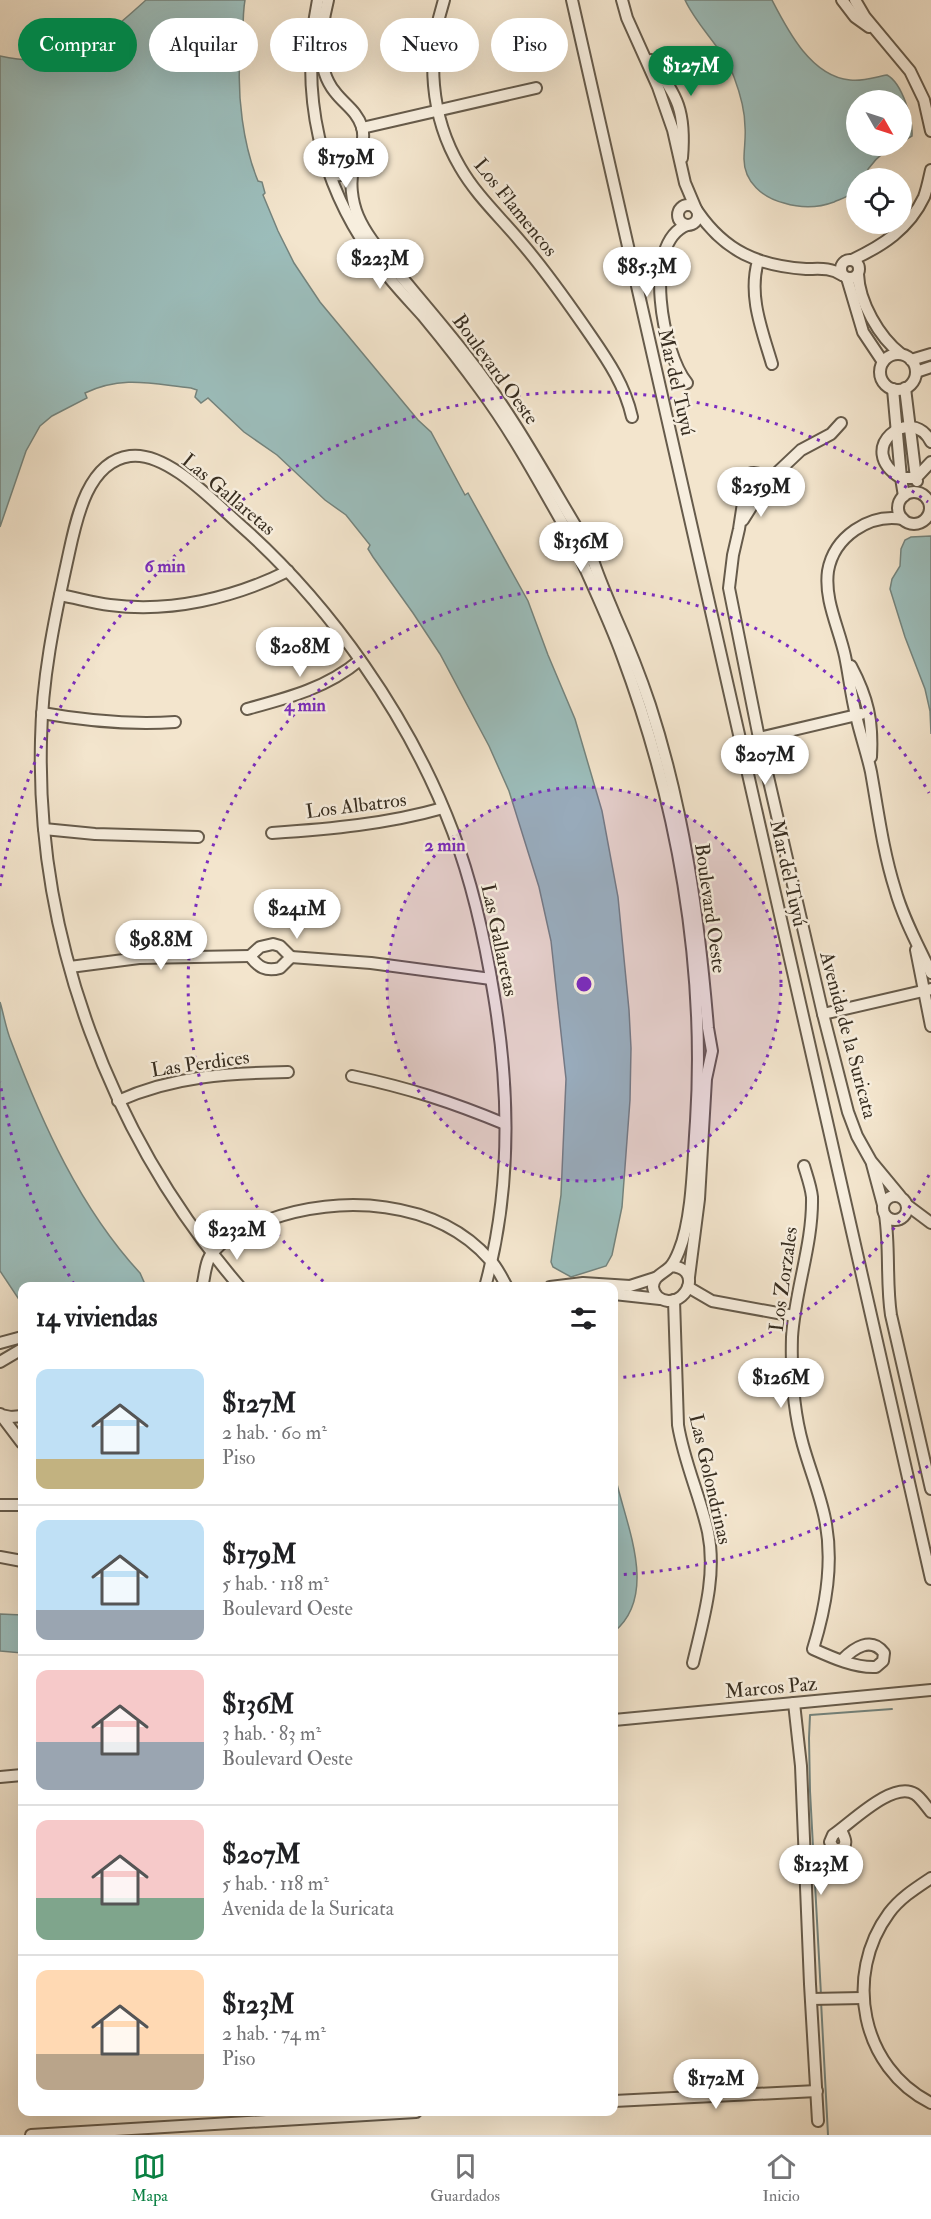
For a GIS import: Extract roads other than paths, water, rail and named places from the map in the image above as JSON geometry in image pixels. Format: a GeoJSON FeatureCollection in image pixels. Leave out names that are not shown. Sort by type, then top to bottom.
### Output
{"type":"FeatureCollection","features":[{"type":"Feature","properties":{"kind":"street","name":"Los Flamencos"},"geometry":{"type":"LineString","coordinates":[[444,0],[433,49],[433,82],[442,130],[460,168],[475,189],[548,275],[582,323],[621,383],[632,417]]}},
{"type":"Feature","properties":{"kind":"street","name":"Mar del Tuyú"},"geometry":{"type":"LineString","coordinates":[[572,0],[931,1579]]}},
{"type":"Feature","properties":{"kind":"street"},"geometry":{"type":"LineString","coordinates":[[622,0],[627,18],[641,45],[680,109],[678,128],[681,167],[685,183],[697,210],[711,229],[744,255],[758,261],[805,269],[824,268],[873,250],[897,235],[908,221],[924,197],[931,170]]}},
{"type":"Feature","properties":{"kind":"street"},"geometry":{"type":"LineString","coordinates":[[842,0],[855,17],[880,35],[896,51],[910,71],[924,100],[931,131]]}},
{"type":"Feature","properties":{"kind":"street"},"geometry":{"type":"LineString","coordinates":[[855,0],[880,35]]}},
{"type":"Feature","properties":{"kind":"street","name":"Boulevard Oeste"},"geometry":{"type":"LineString","coordinates":[[323,1],[321,55],[324,71],[335,92],[354,111],[362,128],[361,149],[354,168],[353,198],[358,215],[381,260]]}},
{"type":"Feature","properties":{"kind":"street","name":"Boulevard Oeste"},"geometry":{"type":"LineString","coordinates":[[323,1],[310,58],[314,117],[324,161],[342,206],[381,260],[466,363],[505,426],[546,484],[577,537]]}},
{"type":"Feature","properties":{"kind":"street"},"geometry":{"type":"LineString","coordinates":[[362,128],[536,88]]}},
{"type":"Feature","properties":{"kind":"street"},"geometry":{"type":"LineString","coordinates":[[314,103],[319,96],[335,92]]}},
{"type":"Feature","properties":{"kind":"street"},"geometry":{"type":"LineString","coordinates":[[331,174],[337,176],[348,174],[354,168]]}},
{"type":"Feature","properties":{"kind":"street"},"geometry":{"type":"LineString","coordinates":[[685,183],[660,271],[661,302],[676,367],[687,383]]}},
{"type":"Feature","properties":{"kind":"street"},"geometry":{"type":"LineString","coordinates":[[678,212],[687,204],[697,210]]}},
{"type":"Feature","properties":{"kind":"street"},"geometry":{"type":"LineString","coordinates":[[666,246],[676,232],[697,219],[697,210]]}},
{"type":"Feature","properties":{"kind":"street"},"geometry":{"type":"LineString","coordinates":[[678,212],[681,223],[711,229]]}},
{"type":"Feature","properties":{"kind":"street"},"geometry":{"type":"LineString","coordinates":[[873,250],[863,262],[858,285],[863,299],[886,339],[901,354],[911,360],[916,372],[913,381],[905,388],[893,389],[883,382],[881,376],[883,362],[890,356],[901,354]]}},
{"type":"Feature","properties":{"kind":"street"},"geometry":{"type":"LineString","coordinates":[[758,261],[754,278],[754,295],[772,364]]}},
{"type":"Feature","properties":{"kind":"street"},"geometry":{"type":"LineString","coordinates":[[847,261],[857,263],[859,273]]}},
{"type":"Feature","properties":{"kind":"street"},"geometry":{"type":"LineString","coordinates":[[847,261],[840,268],[860,326],[883,362]]}},
{"type":"Feature","properties":{"kind":"street"},"geometry":{"type":"LineString","coordinates":[[824,268],[853,278],[859,273]]}},
{"type":"Feature","properties":{"kind":"street"},"geometry":{"type":"LineString","coordinates":[[860,326],[873,318]]}},
{"type":"Feature","properties":{"kind":"street"},"geometry":{"type":"LineString","coordinates":[[911,360],[931,354]]}},
{"type":"Feature","properties":{"kind":"street"},"geometry":{"type":"LineString","coordinates":[[916,372],[931,367]]}},
{"type":"Feature","properties":{"kind":"street"},"geometry":{"type":"LineString","coordinates":[[905,388],[919,493],[929,501],[930,513],[917,523],[886,518],[864,525],[850,534],[839,545],[829,569],[830,601],[845,655],[856,716],[870,770],[894,887],[931,973]]}},
{"type":"Feature","properties":{"kind":"street"},"geometry":{"type":"LineString","coordinates":[[893,389],[902,500],[898,509],[903,519]]}},
{"type":"Feature","properties":{"kind":"street","name":"Avenida de la Suricata"},"geometry":{"type":"LineString","coordinates":[[739,529],[763,488],[783,465],[801,450],[831,434],[841,423]]}},
{"type":"Feature","properties":{"kind":"street"},"geometry":{"type":"LineString","coordinates":[[931,442],[922,431],[910,426],[897,429],[889,434],[882,452],[889,469],[901,478],[916,477],[931,462]]}},
{"type":"Feature","properties":{"kind":"street","name":"Las Gallaretas"},"geometry":{"type":"LineString","coordinates":[[236,1282],[182,1211],[118,1101],[88,1028],[70,968],[54,902],[44,829],[40,740],[42,713],[51,633],[71,544],[91,484],[102,468],[110,462],[128,456],[149,457],[170,467],[211,499],[288,571],[319,605],[360,660],[401,726],[429,776],[443,808],[463,859],[477,907],[491,979],[503,1063],[505,1124],[503,1184],[492,1261],[486,1282]]}},
{"type":"Feature","properties":{"kind":"street","name":"Avenida de la Suricata"},"geometry":{"type":"LineString","coordinates":[[783,465],[747,475],[744,481],[745,490],[729,588],[759,738],[848,1112],[857,1136],[896,1209]]}},
{"type":"Feature","properties":{"kind":"street"},"geometry":{"type":"LineString","coordinates":[[745,490],[753,495],[763,488],[760,475],[754,473]]}},
{"type":"Feature","properties":{"kind":"street"},"geometry":{"type":"LineString","coordinates":[[886,518],[902,500],[919,493]]}},
{"type":"Feature","properties":{"kind":"street"},"geometry":{"type":"LineString","coordinates":[[577,537],[588,539],[592,546],[586,558]]}},
{"type":"Feature","properties":{"kind":"street"},"geometry":{"type":"LineString","coordinates":[[577,537],[586,558]]}},
{"type":"Feature","properties":{"kind":"street","name":"Boulevard Oeste"},"geometry":{"type":"LineString","coordinates":[[586,558],[611,617],[625,662],[654,734],[664,789],[681,850],[688,917],[713,1045],[706,1079],[688,1282]]}},
{"type":"Feature","properties":{"kind":"street"},"geometry":{"type":"LineString","coordinates":[[60,595],[110,605],[160,606],[220,597],[267,581],[288,571]]}},
{"type":"Feature","properties":{"kind":"street"},"geometry":{"type":"LineString","coordinates":[[845,655],[861,685],[870,712],[872,732],[870,770]]}},
{"type":"Feature","properties":{"kind":"street"},"geometry":{"type":"LineString","coordinates":[[247,709],[311,690],[334,679],[360,660]]}},
{"type":"Feature","properties":{"kind":"street"},"geometry":{"type":"LineString","coordinates":[[759,738],[870,712]]}},
{"type":"Feature","properties":{"kind":"street"},"geometry":{"type":"LineString","coordinates":[[42,713],[97,722],[142,724],[175,722]]}},
{"type":"Feature","properties":{"kind":"street","name":"Los Albatros"},"geometry":{"type":"LineString","coordinates":[[272,832],[332,829],[380,823],[443,808]]}},
{"type":"Feature","properties":{"kind":"street"},"geometry":{"type":"LineString","coordinates":[[44,829],[106,835],[198,837]]}},
{"type":"Feature","properties":{"kind":"street"},"geometry":{"type":"LineString","coordinates":[[912,933],[928,990],[931,1026]]}},
{"type":"Feature","properties":{"kind":"street"},"geometry":{"type":"LineString","coordinates":[[70,968],[139,958],[250,957],[260,947],[273,944],[280,946],[291,957],[371,963],[491,979]]}},
{"type":"Feature","properties":{"kind":"street"},"geometry":{"type":"LineString","coordinates":[[250,957],[260,967],[273,970],[286,964],[291,957]]}},
{"type":"Feature","properties":{"kind":"street","name":"Boulevard Oeste"},"geometry":{"type":"LineString","coordinates":[[670,1266],[679,1252],[684,1236],[697,1173],[699,973]]}},
{"type":"Feature","properties":{"kind":"street"},"geometry":{"type":"LineString","coordinates":[[823,1014],[928,990]]}},
{"type":"Feature","properties":{"kind":"street"},"geometry":{"type":"LineString","coordinates":[[697,1042],[703,1037],[710,1037]]}},
{"type":"Feature","properties":{"kind":"street"},"geometry":{"type":"LineString","coordinates":[[697,1055],[702,1059],[711,1058]]}},
{"type":"Feature","properties":{"kind":"street","name":"Las Perdices"},"geometry":{"type":"LineString","coordinates":[[118,1101],[163,1083],[228,1074],[288,1072]]}},
{"type":"Feature","properties":{"kind":"street"},"geometry":{"type":"LineString","coordinates":[[352,1076],[442,1098],[505,1124]]}},
{"type":"Feature","properties":{"kind":"street","name":"Avenida de la Suricata"},"geometry":{"type":"LineString","coordinates":[[871,1161],[896,1209]]}},
{"type":"Feature","properties":{"kind":"street","name":"Los Zorzales"},"geometry":{"type":"LineString","coordinates":[[804,1166],[810,1187],[811,1208],[807,1246],[794,1316],[792,1354],[794,1398],[803,1444],[821,1500],[827,1537],[828,1573],[825,1604],[813,1649],[842,1660]]}},
{"type":"Feature","properties":{"kind":"street"},"geometry":{"type":"LineString","coordinates":[[203,1282],[212,1252],[239,1233],[284,1214],[309,1208],[361,1204],[412,1214],[457,1232],[492,1261],[504,1282]]}},
{"type":"Feature","properties":{"kind":"street"},"geometry":{"type":"LineString","coordinates":[[931,1223],[919,1214],[896,1209],[888,1234],[888,1286],[891,1315],[931,1489]]}},
{"type":"Feature","properties":{"kind":"street"},"geometry":{"type":"LineString","coordinates":[[618,1285],[630,1286],[655,1278],[670,1266],[682,1268],[688,1282],[712,1301],[794,1316]]}},
{"type":"Feature","properties":{"kind":"street"},"geometry":{"type":"LineString","coordinates":[[655,1278],[654,1289],[660,1299]]}},
{"type":"Feature","properties":{"kind":"street"},"geometry":{"type":"LineString","coordinates":[[618,1294],[674,1300],[683,1294],[688,1282]]}},
{"type":"Feature","properties":{"kind":"street","name":"Las Golondrinas"},"geometry":{"type":"LineString","coordinates":[[674,1300],[678,1425],[681,1444],[708,1533],[710,1552],[708,1592],[693,1663]]}},
{"type":"Feature","properties":{"kind":"street"},"geometry":{"type":"LineString","coordinates":[[0,1343],[18,1338]]}},
{"type":"Feature","properties":{"kind":"street"},"geometry":{"type":"LineString","coordinates":[[0,1362],[18,1351]]}},
{"type":"Feature","properties":{"kind":"street"},"geometry":{"type":"LineString","coordinates":[[0,1414],[18,1416]]}},
{"type":"Feature","properties":{"kind":"street"},"geometry":{"type":"LineString","coordinates":[[0,1414],[18,1438]]}},
{"type":"Feature","properties":{"kind":"street"},"geometry":{"type":"LineString","coordinates":[[0,1505],[18,1505]]}},
{"type":"Feature","properties":{"kind":"street"},"geometry":{"type":"LineString","coordinates":[[0,1557],[18,1560]]}},
{"type":"Feature","properties":{"kind":"street","name":"Marcos Paz"},"geometry":{"type":"LineString","coordinates":[[618,1720],[931,1690]]}},
{"type":"Feature","properties":{"kind":"street"},"geometry":{"type":"LineString","coordinates":[[794,1704],[801,1766],[818,1999],[818,2121]]}},
{"type":"Feature","properties":{"kind":"street"},"geometry":{"type":"LineString","coordinates":[[0,1777],[18,1775]]}},
{"type":"Feature","properties":{"kind":"street"},"geometry":{"type":"LineString","coordinates":[[841,1830],[879,1801],[893,1792],[902,1790],[916,1795],[931,1812]]}},
{"type":"Feature","properties":{"kind":"street"},"geometry":{"type":"LineString","coordinates":[[931,1878],[898,1902],[878,1930],[866,1963],[862,1998],[872,2036],[885,2063],[905,2085],[931,2103]]}},
{"type":"Feature","properties":{"kind":"street"},"geometry":{"type":"LineString","coordinates":[[818,1999],[862,1998]]}},
{"type":"Feature","properties":{"kind":"street"},"geometry":{"type":"LineString","coordinates":[[618,2101],[817,2091]]}},
{"type":"Feature","properties":{"kind":"street"},"geometry":{"type":"LineString","coordinates":[[32,2135],[349,2116]]}},
{"type":"Feature","properties":{"kind":"water"},"geometry":{"type":"Polygon","coordinates":[[[146,0],[245,0],[243,18],[149,18],[149,72],[239,72],[240,103],[248,152],[258,181],[262,182],[265,193],[263,195],[294,263],[320,302],[418,420],[431,432],[465,495],[468,493],[528,601],[575,719],[602,811],[618,897],[629,1010],[630,1100],[622,1207],[612,1255],[606,1266],[571,1277],[553,1267],[551,1262],[561,1195],[566,1079],[551,941],[539,887],[509,791],[489,746],[440,654],[373,557],[368,549],[370,545],[346,515],[325,500],[277,455],[244,432],[208,398],[201,403],[195,397],[197,390],[125,382],[99,387],[85,393],[87,398],[52,416],[40,426],[26,451],[0,527],[0,56],[18,59],[18,72],[137,72],[137,18],[126,18],[146,0]]]}},
{"type":"Feature","properties":{"kind":"water"},"geometry":{"type":"Polygon","coordinates":[[[685,0],[772,0],[793,38],[812,61],[824,70],[836,77],[850,80],[864,80],[887,75],[892,79],[900,90],[846,90],[846,156],[880,156],[869,168],[846,168],[846,196],[822,205],[796,206],[776,201],[756,188],[747,175],[745,167],[744,114],[734,77],[724,57],[685,0]]]}},
{"type":"Feature","properties":{"kind":"water"},"geometry":{"type":"Polygon","coordinates":[[[931,536],[931,734],[930,711],[925,689],[890,589],[892,579],[900,566],[901,549],[905,540],[911,537],[931,536]]]}},
{"type":"Feature","properties":{"kind":"water"},"geometry":{"type":"Polygon","coordinates":[[[0,1002],[9,1036],[23,1072],[65,1163],[99,1221],[140,1273],[144,1282],[18,1282],[18,1298],[0,1271],[0,1002]]]}},
{"type":"Feature","properties":{"kind":"water"},"geometry":{"type":"Polygon","coordinates":[[[618,1486],[635,1555],[637,1577],[635,1597],[628,1616],[618,1627],[618,1486]]]}},
{"type":"Feature","properties":{"kind":"water"},"geometry":{"type":"Polygon","coordinates":[[[0,1614],[18,1615],[18,1653],[0,1651],[0,1614]]]}},
{"type":"Feature","properties":{"kind":"waterway"},"geometry":{"type":"LineString","coordinates":[[821,1995],[810,1791],[810,1715],[892,1709]]}},
{"type":"Feature","properties":{"kind":"waterway"},"geometry":{"type":"LineString","coordinates":[[821,2001],[828,2135]]}}]}
